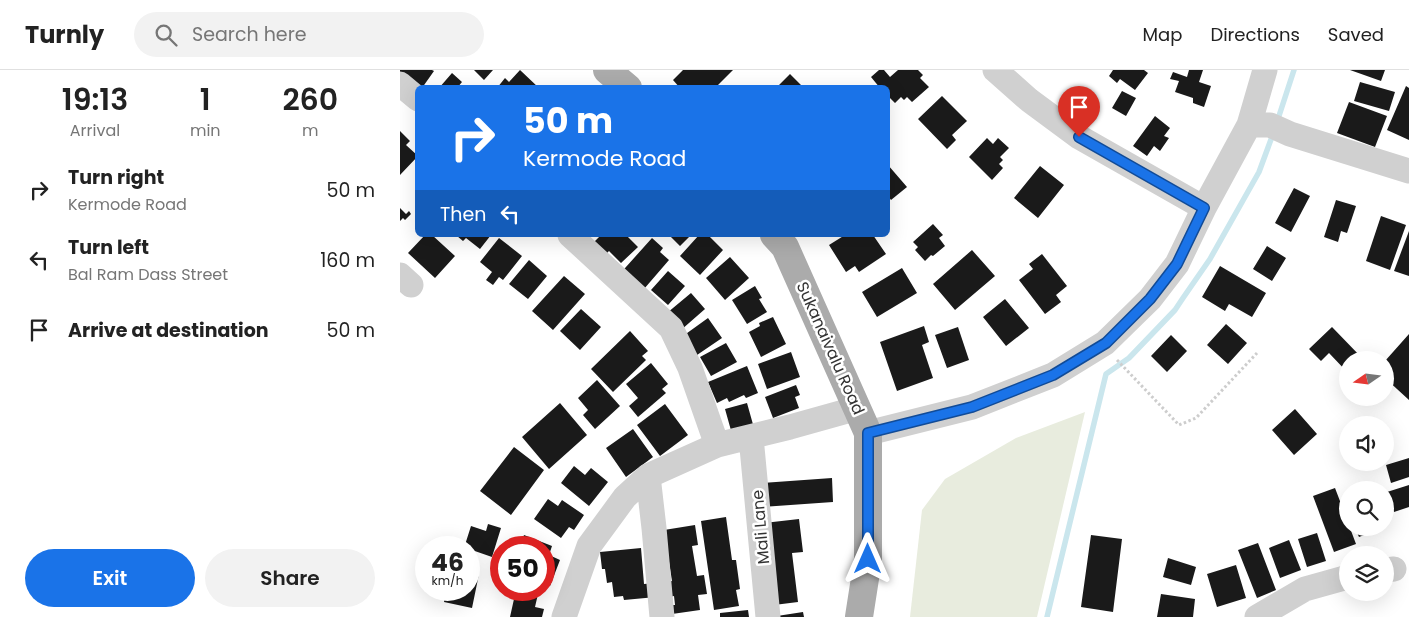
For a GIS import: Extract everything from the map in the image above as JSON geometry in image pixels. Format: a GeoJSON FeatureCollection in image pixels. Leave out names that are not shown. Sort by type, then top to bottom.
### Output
{"type":"FeatureCollection","features":[{"type":"Feature","properties":{"kind":"main road"},"geometry":{"type":"LineString","coordinates":[[607,70],[624,85]]}},
{"type":"Feature","properties":{"kind":"main road","name":"Sukanaivalu Road"},"geometry":{"type":"LineString","coordinates":[[776,237],[785,247],[868,433],[868,559],[859,617]]}},
{"type":"Feature","properties":{"kind":"street"},"geometry":{"type":"LineString","coordinates":[[995,70],[1029,100],[1079,137],[1204,208]]}},
{"type":"Feature","properties":{"kind":"street"},"geometry":{"type":"LineString","coordinates":[[868,433],[972,407],[1053,375],[1106,343],[1150,299],[1177,264],[1204,208],[1269,128],[1265,70]]}},
{"type":"Feature","properties":{"kind":"street"},"geometry":{"type":"LineString","coordinates":[[400,84],[415,96]]}},
{"type":"Feature","properties":{"kind":"street"},"geometry":{"type":"LineString","coordinates":[[1269,128],[1409,172]]}},
{"type":"Feature","properties":{"kind":"street"},"geometry":{"type":"LineString","coordinates":[[572,237],[672,328],[690,368],[717,445]]}},
{"type":"Feature","properties":{"kind":"street"},"geometry":{"type":"LineString","coordinates":[[564,617],[589,546],[625,496],[648,476],[717,445],[858,408]]}},
{"type":"Feature","properties":{"kind":"street","name":"Mali Lane"},"geometry":{"type":"LineString","coordinates":[[751,437],[768,617]]}},
{"type":"Feature","properties":{"kind":"street"},"geometry":{"type":"LineString","coordinates":[[648,476],[662,617]]}},
{"type":"Feature","properties":{"kind":"street"},"geometry":{"type":"LineString","coordinates":[[1257,617],[1305,589],[1339,580]]}},
{"type":"Feature","properties":{"kind":"path"},"geometry":{"type":"LineString","coordinates":[[1114,356],[1126,371],[1179,425],[1196,418],[1257,353]]}},
{"type":"Feature","properties":{"kind":"shaded area"},"geometry":{"type":"Polygon","coordinates":[[[1085,412],[1037,617],[910,617],[922,510],[945,479],[1016,438],[1085,412]]]}},
{"type":"Feature","properties":{"kind":"building"},"geometry":{"type":"Polygon","coordinates":[[[400,70],[434,71],[424,85],[417,85],[400,75],[400,70]]]}},
{"type":"Feature","properties":{"kind":"building"},"geometry":{"type":"Polygon","coordinates":[[[474,70],[493,70],[484,80],[474,70]]]}},
{"type":"Feature","properties":{"kind":"building"},"geometry":{"type":"Polygon","coordinates":[[[520,70],[536,85],[499,85],[505,78],[509,82],[520,70]]]}},
{"type":"Feature","properties":{"kind":"building"},"geometry":{"type":"Polygon","coordinates":[[[683,70],[733,70],[718,85],[677,85],[673,80],[683,70]]]}},
{"type":"Feature","properties":{"kind":"building"},"geometry":{"type":"Polygon","coordinates":[[[879,70],[884,70],[890,77],[898,70],[918,70],[923,75],[920,78],[929,87],[912,102],[907,97],[904,100],[901,97],[895,103],[890,98],[890,85],[878,85],[871,77],[879,70]]]}},
{"type":"Feature","properties":{"kind":"building"},"geometry":{"type":"Polygon","coordinates":[[[1113,70],[1144,70],[1148,73],[1135,90],[1120,79],[1117,83],[1109,76],[1113,70]]]}},
{"type":"Feature","properties":{"kind":"building"},"geometry":{"type":"Polygon","coordinates":[[[1189,70],[1203,70],[1199,82],[1211,86],[1204,107],[1193,103],[1193,98],[1175,92],[1179,81],[1170,79],[1173,72],[1187,77],[1189,70]]]}},
{"type":"Feature","properties":{"kind":"building"},"geometry":{"type":"Polygon","coordinates":[[[1350,70],[1385,70],[1381,81],[1350,70]]]}},
{"type":"Feature","properties":{"kind":"building"},"geometry":{"type":"Polygon","coordinates":[[[452,73],[462,82],[460,85],[442,85],[452,73]]]}},
{"type":"Feature","properties":{"kind":"building"},"geometry":{"type":"Polygon","coordinates":[[[790,74],[801,85],[779,85],[790,74]]]}},
{"type":"Feature","properties":{"kind":"building"},"geometry":{"type":"Polygon","coordinates":[[[1360,82],[1395,92],[1389,111],[1354,101],[1360,82]]]}},
{"type":"Feature","properties":{"kind":"building"},"geometry":{"type":"Polygon","coordinates":[[[1406,86],[1409,88],[1409,140],[1387,130],[1406,86]]]}},
{"type":"Feature","properties":{"kind":"building"},"geometry":{"type":"Polygon","coordinates":[[[1122,91],[1136,98],[1126,116],[1112,108],[1122,91]]]}},
{"type":"Feature","properties":{"kind":"building"},"geometry":{"type":"Polygon","coordinates":[[[942,96],[967,121],[952,135],[956,140],[947,149],[918,119],[942,96]]]}},
{"type":"Feature","properties":{"kind":"building"},"geometry":{"type":"Polygon","coordinates":[[[1349,102],[1387,116],[1375,147],[1337,133],[1349,102]]]}},
{"type":"Feature","properties":{"kind":"building"},"geometry":{"type":"Polygon","coordinates":[[[1155,116],[1170,128],[1164,136],[1169,138],[1160,151],[1154,146],[1147,156],[1133,146],[1155,116]]]}},
{"type":"Feature","properties":{"kind":"building"},"geometry":{"type":"Polygon","coordinates":[[[400,131],[410,141],[406,145],[415,153],[415,159],[400,175],[400,131]]]}},
{"type":"Feature","properties":{"kind":"building"},"geometry":{"type":"Polygon","coordinates":[[[987,138],[993,144],[998,138],[1009,148],[1000,157],[1003,160],[999,164],[1003,168],[992,180],[969,157],[987,138]]]}},
{"type":"Feature","properties":{"kind":"building"},"geometry":{"type":"Polygon","coordinates":[[[1040,166],[1064,185],[1038,218],[1014,198],[1040,166]]]}},
{"type":"Feature","properties":{"kind":"building"},"geometry":{"type":"Polygon","coordinates":[[[890,167],[907,187],[891,200],[890,199],[890,167]]]}},
{"type":"Feature","properties":{"kind":"building"},"geometry":{"type":"Polygon","coordinates":[[[1294,188],[1310,196],[1291,232],[1275,223],[1294,188]]]}},
{"type":"Feature","properties":{"kind":"building"},"geometry":{"type":"Polygon","coordinates":[[[1336,200],[1356,206],[1347,233],[1341,231],[1338,242],[1324,237],[1336,200]]]}},
{"type":"Feature","properties":{"kind":"building"},"geometry":{"type":"Polygon","coordinates":[[[400,208],[406,214],[409,211],[411,214],[405,220],[403,218],[400,221],[400,208]]]}},
{"type":"Feature","properties":{"kind":"building"},"geometry":{"type":"Polygon","coordinates":[[[1381,216],[1406,225],[1390,270],[1366,261],[1381,216]]]}},
{"type":"Feature","properties":{"kind":"building"},"geometry":{"type":"Polygon","coordinates":[[[933,224],[943,235],[939,238],[945,246],[925,261],[915,250],[918,247],[913,242],[933,224]]]}},
{"type":"Feature","properties":{"kind":"building"},"geometry":{"type":"Polygon","coordinates":[[[1409,231],[1409,276],[1394,271],[1409,231]]]}},
{"type":"Feature","properties":{"kind":"building"},"geometry":{"type":"Polygon","coordinates":[[[423,237],[434,237],[455,256],[435,278],[408,253],[423,237]]]}},
{"type":"Feature","properties":{"kind":"building"},"geometry":{"type":"Polygon","coordinates":[[[458,237],[489,237],[480,249],[466,238],[463,241],[458,237]]]}},
{"type":"Feature","properties":{"kind":"building"},"geometry":{"type":"Polygon","coordinates":[[[599,237],[628,237],[638,247],[621,263],[609,251],[603,257],[591,245],[599,237]]]}},
{"type":"Feature","properties":{"kind":"building"},"geometry":{"type":"Polygon","coordinates":[[[671,237],[689,237],[680,246],[671,237]]]}},
{"type":"Feature","properties":{"kind":"building"},"geometry":{"type":"Polygon","coordinates":[[[697,237],[710,237],[723,250],[700,275],[680,256],[697,237]]]}},
{"type":"Feature","properties":{"kind":"building"},"geometry":{"type":"Polygon","coordinates":[[[842,237],[874,237],[886,254],[859,272],[855,266],[846,272],[829,245],[842,237]]]}},
{"type":"Feature","properties":{"kind":"building"},"geometry":{"type":"Polygon","coordinates":[[[499,238],[522,256],[503,280],[499,277],[493,285],[486,280],[492,272],[480,262],[499,238]]]}},
{"type":"Feature","properties":{"kind":"building"},"geometry":{"type":"Polygon","coordinates":[[[652,238],[663,248],[660,252],[669,260],[644,289],[617,277],[652,238]]]}},
{"type":"Feature","properties":{"kind":"building"},"geometry":{"type":"Polygon","coordinates":[[[1267,246],[1286,258],[1272,281],[1253,269],[1267,246]]]}},
{"type":"Feature","properties":{"kind":"building"},"geometry":{"type":"Polygon","coordinates":[[[972,250],[995,276],[955,310],[933,284],[972,250]]]}},
{"type":"Feature","properties":{"kind":"building"},"geometry":{"type":"Polygon","coordinates":[[[1042,254],[1067,286],[1056,295],[1061,302],[1045,314],[1019,280],[1033,269],[1029,264],[1042,254]]]}},
{"type":"Feature","properties":{"kind":"building"},"geometry":{"type":"Polygon","coordinates":[[[730,257],[749,278],[725,300],[706,278],[730,257]]]}},
{"type":"Feature","properties":{"kind":"building"},"geometry":{"type":"Polygon","coordinates":[[[529,260],[547,276],[528,299],[509,284],[529,260]]]}},
{"type":"Feature","properties":{"kind":"building"},"geometry":{"type":"Polygon","coordinates":[[[1220,266],[1266,293],[1252,317],[1229,304],[1225,311],[1202,297],[1220,266]]]}},
{"type":"Feature","properties":{"kind":"building"},"geometry":{"type":"Polygon","coordinates":[[[902,268],[917,293],[877,317],[862,292],[902,268]]]}},
{"type":"Feature","properties":{"kind":"building"},"geometry":{"type":"Polygon","coordinates":[[[668,271],[685,286],[668,305],[651,290],[668,271]]]}},
{"type":"Feature","properties":{"kind":"building"},"geometry":{"type":"Polygon","coordinates":[[[564,276],[585,294],[553,330],[532,311],[564,276]]]}},
{"type":"Feature","properties":{"kind":"building"},"geometry":{"type":"Polygon","coordinates":[[[755,286],[762,298],[759,299],[767,312],[747,324],[732,300],[755,286]]]}},
{"type":"Feature","properties":{"kind":"building"},"geometry":{"type":"Polygon","coordinates":[[[691,293],[705,309],[681,330],[667,313],[691,293]]]}},
{"type":"Feature","properties":{"kind":"building"},"geometry":{"type":"Polygon","coordinates":[[[1005,299],[1029,328],[1006,346],[983,317],[1005,299]]]}},
{"type":"Feature","properties":{"kind":"building"},"geometry":{"type":"Polygon","coordinates":[[[581,309],[601,327],[580,350],[560,331],[581,309]]]}},
{"type":"Feature","properties":{"kind":"building"},"geometry":{"type":"Polygon","coordinates":[[[773,317],[786,344],[761,357],[749,332],[760,326],[759,323],[773,317]]]}},
{"type":"Feature","properties":{"kind":"building"},"geometry":{"type":"Polygon","coordinates":[[[708,318],[722,338],[697,355],[683,336],[708,318]]]}},
{"type":"Feature","properties":{"kind":"building"},"geometry":{"type":"Polygon","coordinates":[[[1226,324],[1247,343],[1228,364],[1207,345],[1226,324]]]}},
{"type":"Feature","properties":{"kind":"building"},"geometry":{"type":"Polygon","coordinates":[[[924,326],[929,342],[922,345],[933,378],[897,391],[880,342],[924,326]]]}},
{"type":"Feature","properties":{"kind":"building"},"geometry":{"type":"Polygon","coordinates":[[[958,327],[969,360],[947,368],[935,335],[958,327]]]}},
{"type":"Feature","properties":{"kind":"building"},"geometry":{"type":"Polygon","coordinates":[[[1332,327],[1355,351],[1339,351],[1339,364],[1329,353],[1321,361],[1309,349],[1332,327]]]}},
{"type":"Feature","properties":{"kind":"building"},"geometry":{"type":"Polygon","coordinates":[[[630,331],[648,351],[642,356],[646,360],[613,392],[591,369],[630,331]]]}},
{"type":"Feature","properties":{"kind":"building"},"geometry":{"type":"Polygon","coordinates":[[[1409,334],[1409,400],[1394,386],[1394,351],[1409,334]]]}},
{"type":"Feature","properties":{"kind":"building"},"geometry":{"type":"Polygon","coordinates":[[[1171,335],[1187,351],[1167,372],[1151,356],[1171,335]]]}},
{"type":"Feature","properties":{"kind":"building"},"geometry":{"type":"Polygon","coordinates":[[[726,343],[737,362],[711,376],[700,357],[726,343]]]}},
{"type":"Feature","properties":{"kind":"building"},"geometry":{"type":"Polygon","coordinates":[[[791,352],[800,377],[767,389],[758,364],[791,352]]]}},
{"type":"Feature","properties":{"kind":"building"},"geometry":{"type":"Polygon","coordinates":[[[651,363],[668,384],[662,389],[666,393],[638,417],[629,406],[638,398],[626,384],[651,363]]]}},
{"type":"Feature","properties":{"kind":"building"},"geometry":{"type":"Polygon","coordinates":[[[747,366],[758,393],[746,398],[744,395],[729,402],[727,398],[717,403],[708,382],[747,366]]]}},
{"type":"Feature","properties":{"kind":"building"},"geometry":{"type":"Polygon","coordinates":[[[597,380],[620,406],[595,429],[583,415],[588,410],[578,398],[597,380]]]}},
{"type":"Feature","properties":{"kind":"building"},"geometry":{"type":"Polygon","coordinates":[[[796,385],[800,395],[795,397],[799,408],[773,418],[765,397],[796,385]]]}},
{"type":"Feature","properties":{"kind":"building"},"geometry":{"type":"Polygon","coordinates":[[[560,403],[587,435],[549,469],[522,437],[560,403]]]}},
{"type":"Feature","properties":{"kind":"building"},"geometry":{"type":"Polygon","coordinates":[[[747,403],[754,428],[732,434],[725,409],[747,403]]]}},
{"type":"Feature","properties":{"kind":"building"},"geometry":{"type":"Polygon","coordinates":[[[665,404],[688,435],[660,456],[637,425],[665,404]]]}},
{"type":"Feature","properties":{"kind":"building"},"geometry":{"type":"Polygon","coordinates":[[[1295,409],[1317,434],[1294,455],[1272,430],[1295,409]]]}},
{"type":"Feature","properties":{"kind":"building"},"geometry":{"type":"Polygon","coordinates":[[[633,429],[653,457],[626,477],[606,448],[633,429]]]}},
{"type":"Feature","properties":{"kind":"building"},"geometry":{"type":"Polygon","coordinates":[[[514,447],[544,470],[511,515],[480,491],[514,447]]]}},
{"type":"Feature","properties":{"kind":"building"},"geometry":{"type":"Polygon","coordinates":[[[1409,458],[1409,477],[1394,482],[1390,481],[1388,471],[1394,471],[1394,463],[1409,458]]]}},
{"type":"Feature","properties":{"kind":"building"},"geometry":{"type":"Polygon","coordinates":[[[574,466],[585,475],[591,468],[608,482],[589,506],[561,483],[574,466]]]}},
{"type":"Feature","properties":{"kind":"building"},"geometry":{"type":"Polygon","coordinates":[[[832,478],[833,502],[762,507],[761,483],[832,478]]]}},
{"type":"Feature","properties":{"kind":"building"},"geometry":{"type":"Polygon","coordinates":[[[1409,485],[1409,507],[1394,512],[1394,490],[1409,485]]]}},
{"type":"Feature","properties":{"kind":"building"},"geometry":{"type":"Polygon","coordinates":[[[1335,488],[1339,498],[1339,536],[1353,536],[1356,544],[1339,546],[1339,550],[1334,552],[1313,496],[1335,488]]]}},
{"type":"Feature","properties":{"kind":"building"},"geometry":{"type":"Polygon","coordinates":[[[548,499],[558,506],[562,500],[584,515],[574,530],[569,527],[561,538],[534,519],[548,499]]]}},
{"type":"Feature","properties":{"kind":"building"},"geometry":{"type":"Polygon","coordinates":[[[726,517],[732,560],[736,560],[740,589],[736,590],[739,606],[714,610],[701,521],[726,517]]]}},
{"type":"Feature","properties":{"kind":"building"},"geometry":{"type":"Polygon","coordinates":[[[799,519],[803,552],[792,553],[798,602],[774,605],[764,523],[799,519]]]}},
{"type":"Feature","properties":{"kind":"building"},"geometry":{"type":"Polygon","coordinates":[[[488,524],[501,528],[499,536],[490,536],[490,556],[480,553],[480,536],[468,536],[471,526],[486,531],[488,524]]]}},
{"type":"Feature","properties":{"kind":"building"},"geometry":{"type":"Polygon","coordinates":[[[695,525],[698,545],[692,546],[697,576],[704,575],[707,594],[698,595],[700,610],[672,614],[670,605],[675,605],[674,596],[665,598],[663,582],[672,581],[664,530],[695,525]]]}},
{"type":"Feature","properties":{"kind":"building"},"geometry":{"type":"Polygon","coordinates":[[[1317,533],[1326,561],[1307,567],[1298,539],[1317,533]]]}},
{"type":"Feature","properties":{"kind":"building"},"geometry":{"type":"Polygon","coordinates":[[[1091,535],[1122,539],[1113,612],[1081,607],[1091,535]]]}},
{"type":"Feature","properties":{"kind":"building"},"geometry":{"type":"Polygon","coordinates":[[[1289,540],[1301,570],[1280,578],[1269,548],[1289,540]]]}},
{"type":"Feature","properties":{"kind":"building"},"geometry":{"type":"Polygon","coordinates":[[[1258,543],[1276,590],[1257,598],[1238,550],[1258,543]]]}},
{"type":"Feature","properties":{"kind":"building"},"geometry":{"type":"Polygon","coordinates":[[[641,548],[644,584],[655,583],[656,597],[624,600],[623,596],[614,597],[612,582],[607,583],[605,569],[602,569],[600,552],[641,548]]]}},
{"type":"Feature","properties":{"kind":"building"},"geometry":{"type":"Polygon","coordinates":[[[555,558],[560,560],[555,573],[555,558]]]}},
{"type":"Feature","properties":{"kind":"building"},"geometry":{"type":"Polygon","coordinates":[[[1168,558],[1196,567],[1191,585],[1163,577],[1168,558]]]}},
{"type":"Feature","properties":{"kind":"building"},"geometry":{"type":"Polygon","coordinates":[[[1236,565],[1246,598],[1217,607],[1207,574],[1236,565]]]}},
{"type":"Feature","properties":{"kind":"building"},"geometry":{"type":"Polygon","coordinates":[[[1161,594],[1195,599],[1193,617],[1157,617],[1161,594]]]}},
{"type":"Feature","properties":{"kind":"building"},"geometry":{"type":"Polygon","coordinates":[[[444,601],[473,601],[472,608],[444,601]]]}},
{"type":"Feature","properties":{"kind":"building"},"geometry":{"type":"Polygon","coordinates":[[[514,601],[536,601],[535,607],[544,609],[542,617],[510,617],[514,601]]]}},
{"type":"Feature","properties":{"kind":"building"},"geometry":{"type":"Polygon","coordinates":[[[748,610],[749,617],[720,617],[720,613],[748,610]]]}},
{"type":"Feature","properties":{"kind":"building"},"geometry":{"type":"Polygon","coordinates":[[[803,612],[804,617],[777,617],[777,616],[803,612]]]}},
{"type":"Feature","properties":{"kind":"waterway"},"geometry":{"type":"LineString","coordinates":[[1277,122],[1294,70]]}},
{"type":"Feature","properties":{"kind":"waterway"},"geometry":{"type":"LineString","coordinates":[[1047,617],[1106,374],[1129,358],[1175,310],[1210,259],[1259,172],[1273,134]]}},
{"type":"Feature","properties":{"kind":"route"},"geometry":{"type":"LineString","coordinates":[[868,559],[868,433],[972,407],[1053,375],[1106,343],[1150,299],[1177,264],[1204,208],[1079,137]]}}]}
